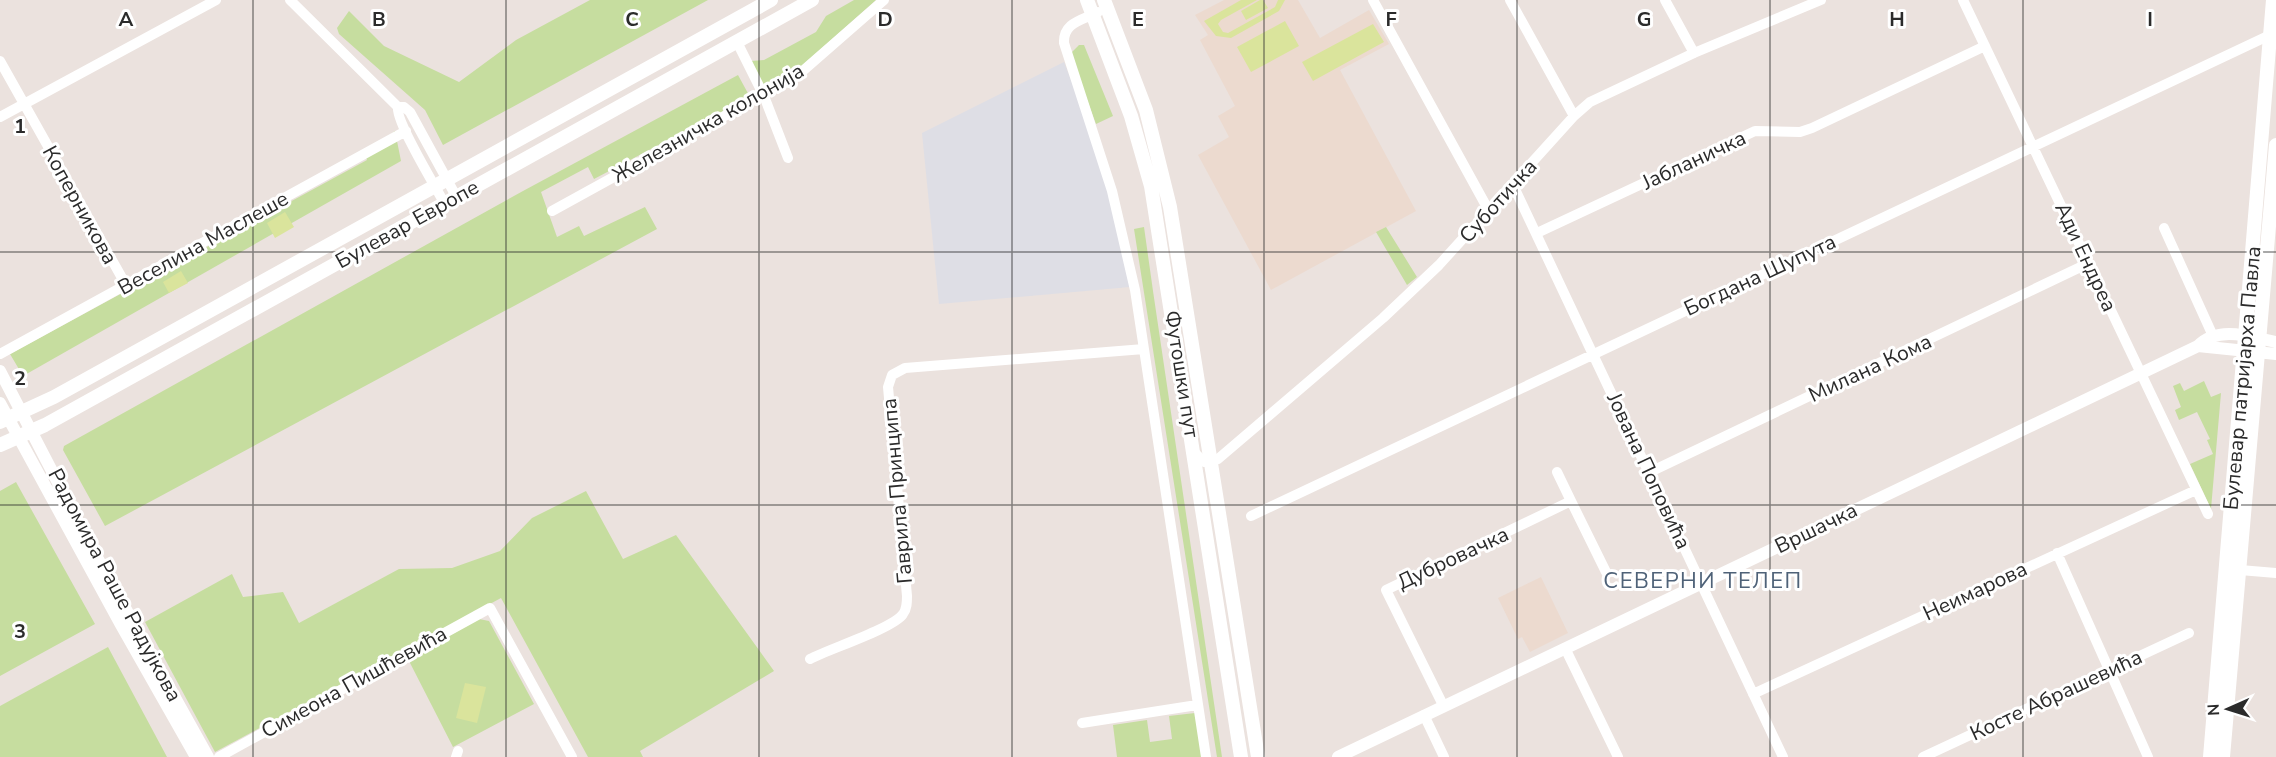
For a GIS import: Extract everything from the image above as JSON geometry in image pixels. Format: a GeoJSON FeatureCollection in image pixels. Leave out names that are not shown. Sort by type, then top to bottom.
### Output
{"type":"FeatureCollection","features":[{"type":"Feature","properties":{"kind":"main road","name":"Булевар Европе"},"geometry":{"type":"LineString","coordinates":[[4,421],[771,0]]}},
{"type":"Feature","properties":{"kind":"main road","name":"Булевар Европе"},"geometry":{"type":"LineString","coordinates":[[0,445],[32,431],[812,0]]}},
{"type":"Feature","properties":{"kind":"main road","name":"Футошки пут"},"geometry":{"type":"LineString","coordinates":[[1087,0],[1131,116],[1151,186],[1195,453],[1241,757]]}},
{"type":"Feature","properties":{"kind":"main road","name":"Булевар патријарха Павла"},"geometry":{"type":"LineString","coordinates":[[2223,757],[2240,570],[2273,0]]}},
{"type":"Feature","properties":{"kind":"main road","name":"Футошки пут"},"geometry":{"type":"LineString","coordinates":[[1105,4],[1146,110],[1170,207],[1258,757]]}},
{"type":"Feature","properties":{"kind":"main road","name":"Булевар патријарха Павла"},"geometry":{"type":"LineString","coordinates":[[2210,757],[2252,344],[2276,145]]}},
{"type":"Feature","properties":{"kind":"street"},"geometry":{"type":"LineString","coordinates":[[0,117],[216,0]]}},
{"type":"Feature","properties":{"kind":"street"},"geometry":{"type":"LineString","coordinates":[[290,0],[398,107],[404,107],[410,112],[451,201]]}},
{"type":"Feature","properties":{"kind":"street","name":"Железничка колонија"},"geometry":{"type":"LineString","coordinates":[[552,211],[797,76],[884,0]]}},
{"type":"Feature","properties":{"kind":"street"},"geometry":{"type":"LineString","coordinates":[[1373,0],[1489,211]]}},
{"type":"Feature","properties":{"kind":"street"},"geometry":{"type":"LineString","coordinates":[[1510,0],[1574,116]]}},
{"type":"Feature","properties":{"kind":"street"},"geometry":{"type":"LineString","coordinates":[[1665,0],[1695,53]]}},
{"type":"Feature","properties":{"kind":"street","name":"Суботичка"},"geometry":{"type":"LineString","coordinates":[[1211,462],[1218,459],[1383,318],[1439,266],[1574,116],[1590,102],[1801,4],[1821,0]]}},
{"type":"Feature","properties":{"kind":"street","name":"Ади Ендреа"},"geometry":{"type":"LineString","coordinates":[[1963,0],[2208,514]]}},
{"type":"Feature","properties":{"kind":"street"},"geometry":{"type":"LineString","coordinates":[[1105,4],[1092,15],[1070,25],[1064,33],[1064,43],[1114,201],[1135,290],[1206,757]]}},
{"type":"Feature","properties":{"kind":"street","name":"Богдана Шупута"},"geometry":{"type":"LineString","coordinates":[[1251,516],[2271,34]]}},
{"type":"Feature","properties":{"kind":"street"},"geometry":{"type":"LineString","coordinates":[[737,42],[764,96],[788,158]]}},
{"type":"Feature","properties":{"kind":"street","name":"Јабланичка"},"geometry":{"type":"LineString","coordinates":[[1537,233],[1752,133],[1800,132],[1812,128],[1985,46]]}},
{"type":"Feature","properties":{"kind":"street","name":"Коперникова"},"geometry":{"type":"LineString","coordinates":[[0,61],[126,285]]}},
{"type":"Feature","properties":{"kind":"street"},"geometry":{"type":"LineString","coordinates":[[398,107],[398,115],[406,131],[441,182]]}},
{"type":"Feature","properties":{"kind":"street","name":"Веселина Маслеше"},"geometry":{"type":"LineString","coordinates":[[0,354],[406,131]]}},
{"type":"Feature","properties":{"kind":"street","name":"Јована Поповића"},"geometry":{"type":"LineString","coordinates":[[1513,185],[1783,757]]}},
{"type":"Feature","properties":{"kind":"street"},"geometry":{"type":"LineString","coordinates":[[2164,228],[2212,336],[2252,344],[2276,354]]}},
{"type":"Feature","properties":{"kind":"street","name":"Милана Кома"},"geometry":{"type":"LineString","coordinates":[[1650,472],[2089,263]]}},
{"type":"Feature","properties":{"kind":"street","name":"Вршачка"},"geometry":{"type":"LineString","coordinates":[[1338,757],[2140,374],[2198,346],[2212,336]]}},
{"type":"Feature","properties":{"kind":"street"},"geometry":{"type":"LineString","coordinates":[[2198,346],[2276,342]]}},
{"type":"Feature","properties":{"kind":"street","name":"Гаврила Принципа"},"geometry":{"type":"LineString","coordinates":[[810,659],[884,627],[903,615],[905,610],[907,596],[888,387],[892,375],[905,368],[1144,349]]}},
{"type":"Feature","properties":{"kind":"street","name":"Радомира Раше Радујкова"},"geometry":{"type":"LineString","coordinates":[[0,371],[94,552],[208,757]]}},
{"type":"Feature","properties":{"kind":"street","name":"Радомира Раше Радујкова"},"geometry":{"type":"LineString","coordinates":[[0,403],[4,421],[18,437],[196,757]]}},
{"type":"Feature","properties":{"kind":"street"},"geometry":{"type":"LineString","coordinates":[[1195,453],[1199,460],[1211,462]]}},
{"type":"Feature","properties":{"kind":"street"},"geometry":{"type":"LineString","coordinates":[[1557,472],[1606,572]]}},
{"type":"Feature","properties":{"kind":"street","name":"Неимарова"},"geometry":{"type":"LineString","coordinates":[[1753,693],[2196,490]]}},
{"type":"Feature","properties":{"kind":"street","name":"Дубровачка"},"geometry":{"type":"LineString","coordinates":[[1443,705],[1386,590],[1571,501]]}},
{"type":"Feature","properties":{"kind":"street"},"geometry":{"type":"LineString","coordinates":[[2057,553],[2148,757]]}},
{"type":"Feature","properties":{"kind":"street"},"geometry":{"type":"LineString","coordinates":[[2240,570],[2276,573]]}},
{"type":"Feature","properties":{"kind":"street","name":"Симеона Пишћевића"},"geometry":{"type":"LineString","coordinates":[[219,757],[490,608],[572,757]]}},
{"type":"Feature","properties":{"kind":"street","name":"Косте Абрашевића"},"geometry":{"type":"LineString","coordinates":[[1923,757],[2189,633]]}},
{"type":"Feature","properties":{"kind":"street"},"geometry":{"type":"LineString","coordinates":[[1565,648],[1618,757]]}},
{"type":"Feature","properties":{"kind":"street"},"geometry":{"type":"LineString","coordinates":[[1082,723],[1197,705]]}},
{"type":"Feature","properties":{"kind":"street"},"geometry":{"type":"LineString","coordinates":[[1424,715],[1444,757]]}},
{"type":"Feature","properties":{"kind":"shaded area"},"geometry":{"type":"Polygon","coordinates":[[[1224,0],[1298,0],[1320,38],[1369,10],[1389,44],[1340,70],[1416,211],[1271,290],[1198,155],[1229,137],[1218,116],[1235,106],[1200,40],[1208,35],[1195,15],[1224,0]]]}},
{"type":"Feature","properties":{"kind":"shaded area"},"geometry":{"type":"Polygon","coordinates":[[[1064,62],[1086,118],[1108,191],[1130,287],[939,304],[922,133],[1064,62]]]}},
{"type":"Feature","properties":{"kind":"shaded area"},"geometry":{"type":"Polygon","coordinates":[[[1541,577],[1568,633],[1530,652],[1522,637],[1518,639],[1498,598],[1541,577]]]}},
{"type":"Feature","properties":{"kind":"green space"},"geometry":{"type":"Polygon","coordinates":[[[590,0],[708,0],[443,145],[425,110],[339,34],[337,28],[349,11],[384,46],[459,82],[516,40],[590,0]]]}},
{"type":"Feature","properties":{"kind":"green space"},"geometry":{"type":"Polygon","coordinates":[[[854,0],[876,0],[794,73],[765,90],[751,61],[764,60],[816,32],[826,16],[854,0]]]}},
{"type":"Feature","properties":{"kind":"green space"},"geometry":{"type":"Polygon","coordinates":[[[1241,0],[1257,0],[1221,20],[1218,24],[1223,32],[1228,33],[1275,7],[1278,0],[1285,0],[1279,11],[1231,38],[1216,36],[1204,21],[1241,0]]]}},
{"type":"Feature","properties":{"kind":"green space"},"geometry":{"type":"Polygon","coordinates":[[[1263,0],[1268,8],[1246,20],[1241,11],[1263,0]]]}},
{"type":"Feature","properties":{"kind":"green space"},"geometry":{"type":"Polygon","coordinates":[[[1285,21],[1299,46],[1251,72],[1237,47],[1285,21]]]}},
{"type":"Feature","properties":{"kind":"green space"},"geometry":{"type":"Polygon","coordinates":[[[1373,24],[1384,42],[1313,81],[1302,62],[1373,24]]]}},
{"type":"Feature","properties":{"kind":"green space"},"geometry":{"type":"Polygon","coordinates":[[[1079,45],[1084,45],[1113,116],[1096,124],[1070,54],[1079,45]]]}},
{"type":"Feature","properties":{"kind":"green space"},"geometry":{"type":"Polygon","coordinates":[[[738,75],[750,97],[594,179],[588,167],[541,192],[557,237],[579,226],[584,236],[645,207],[657,229],[105,526],[63,450],[64,446],[523,191],[738,75]]]}},
{"type":"Feature","properties":{"kind":"green space"},"geometry":{"type":"Polygon","coordinates":[[[395,131],[401,161],[23,376],[10,354],[367,160],[365,155],[395,131]]]}},
{"type":"Feature","properties":{"kind":"green space"},"geometry":{"type":"Polygon","coordinates":[[[285,212],[294,227],[275,238],[267,223],[285,212]]]}},
{"type":"Feature","properties":{"kind":"green space"},"geometry":{"type":"Polygon","coordinates":[[[1144,227],[1222,757],[1217,757],[1134,229],[1144,227]]]}},
{"type":"Feature","properties":{"kind":"green space"},"geometry":{"type":"Polygon","coordinates":[[[1386,227],[1417,277],[1407,285],[1376,232],[1386,227]]]}},
{"type":"Feature","properties":{"kind":"green space"},"geometry":{"type":"Polygon","coordinates":[[[181,271],[188,283],[169,293],[163,282],[181,271]]]}},
{"type":"Feature","properties":{"kind":"green space"},"geometry":{"type":"Polygon","coordinates":[[[2204,381],[2211,397],[2221,393],[2211,509],[2190,464],[2213,454],[2207,440],[2210,439],[2197,412],[2179,420],[2175,410],[2181,407],[2173,386],[2180,383],[2184,391],[2204,381]]]}},
{"type":"Feature","properties":{"kind":"green space"},"geometry":{"type":"Polygon","coordinates":[[[16,482],[95,624],[0,676],[0,491],[16,482]]]}},
{"type":"Feature","properties":{"kind":"green space"},"geometry":{"type":"Polygon","coordinates":[[[586,491],[623,559],[676,535],[774,671],[640,751],[643,757],[588,757],[501,598],[215,752],[145,622],[232,574],[243,597],[283,592],[299,623],[399,569],[452,568],[500,551],[532,518],[586,491]]]}},
{"type":"Feature","properties":{"kind":"green space"},"geometry":{"type":"Polygon","coordinates":[[[479,619],[489,621],[534,704],[453,747],[408,659],[479,619]]]}},
{"type":"Feature","properties":{"kind":"green space"},"geometry":{"type":"Polygon","coordinates":[[[108,647],[167,757],[0,757],[0,706],[108,647]]]}},
{"type":"Feature","properties":{"kind":"green space"},"geometry":{"type":"Polygon","coordinates":[[[465,683],[486,687],[477,723],[456,718],[465,683]]]}},
{"type":"Feature","properties":{"kind":"green space"},"geometry":{"type":"Polygon","coordinates":[[[1195,713],[1202,757],[1117,757],[1113,725],[1147,720],[1150,742],[1172,739],[1169,716],[1195,713]]]}},
{"type":"Feature","properties":{"kind":"district","name":"СЕВЕРНИ ТЕЛЕП"},"geometry":{"type":"Point","coordinates":[1703,580]}}]}
